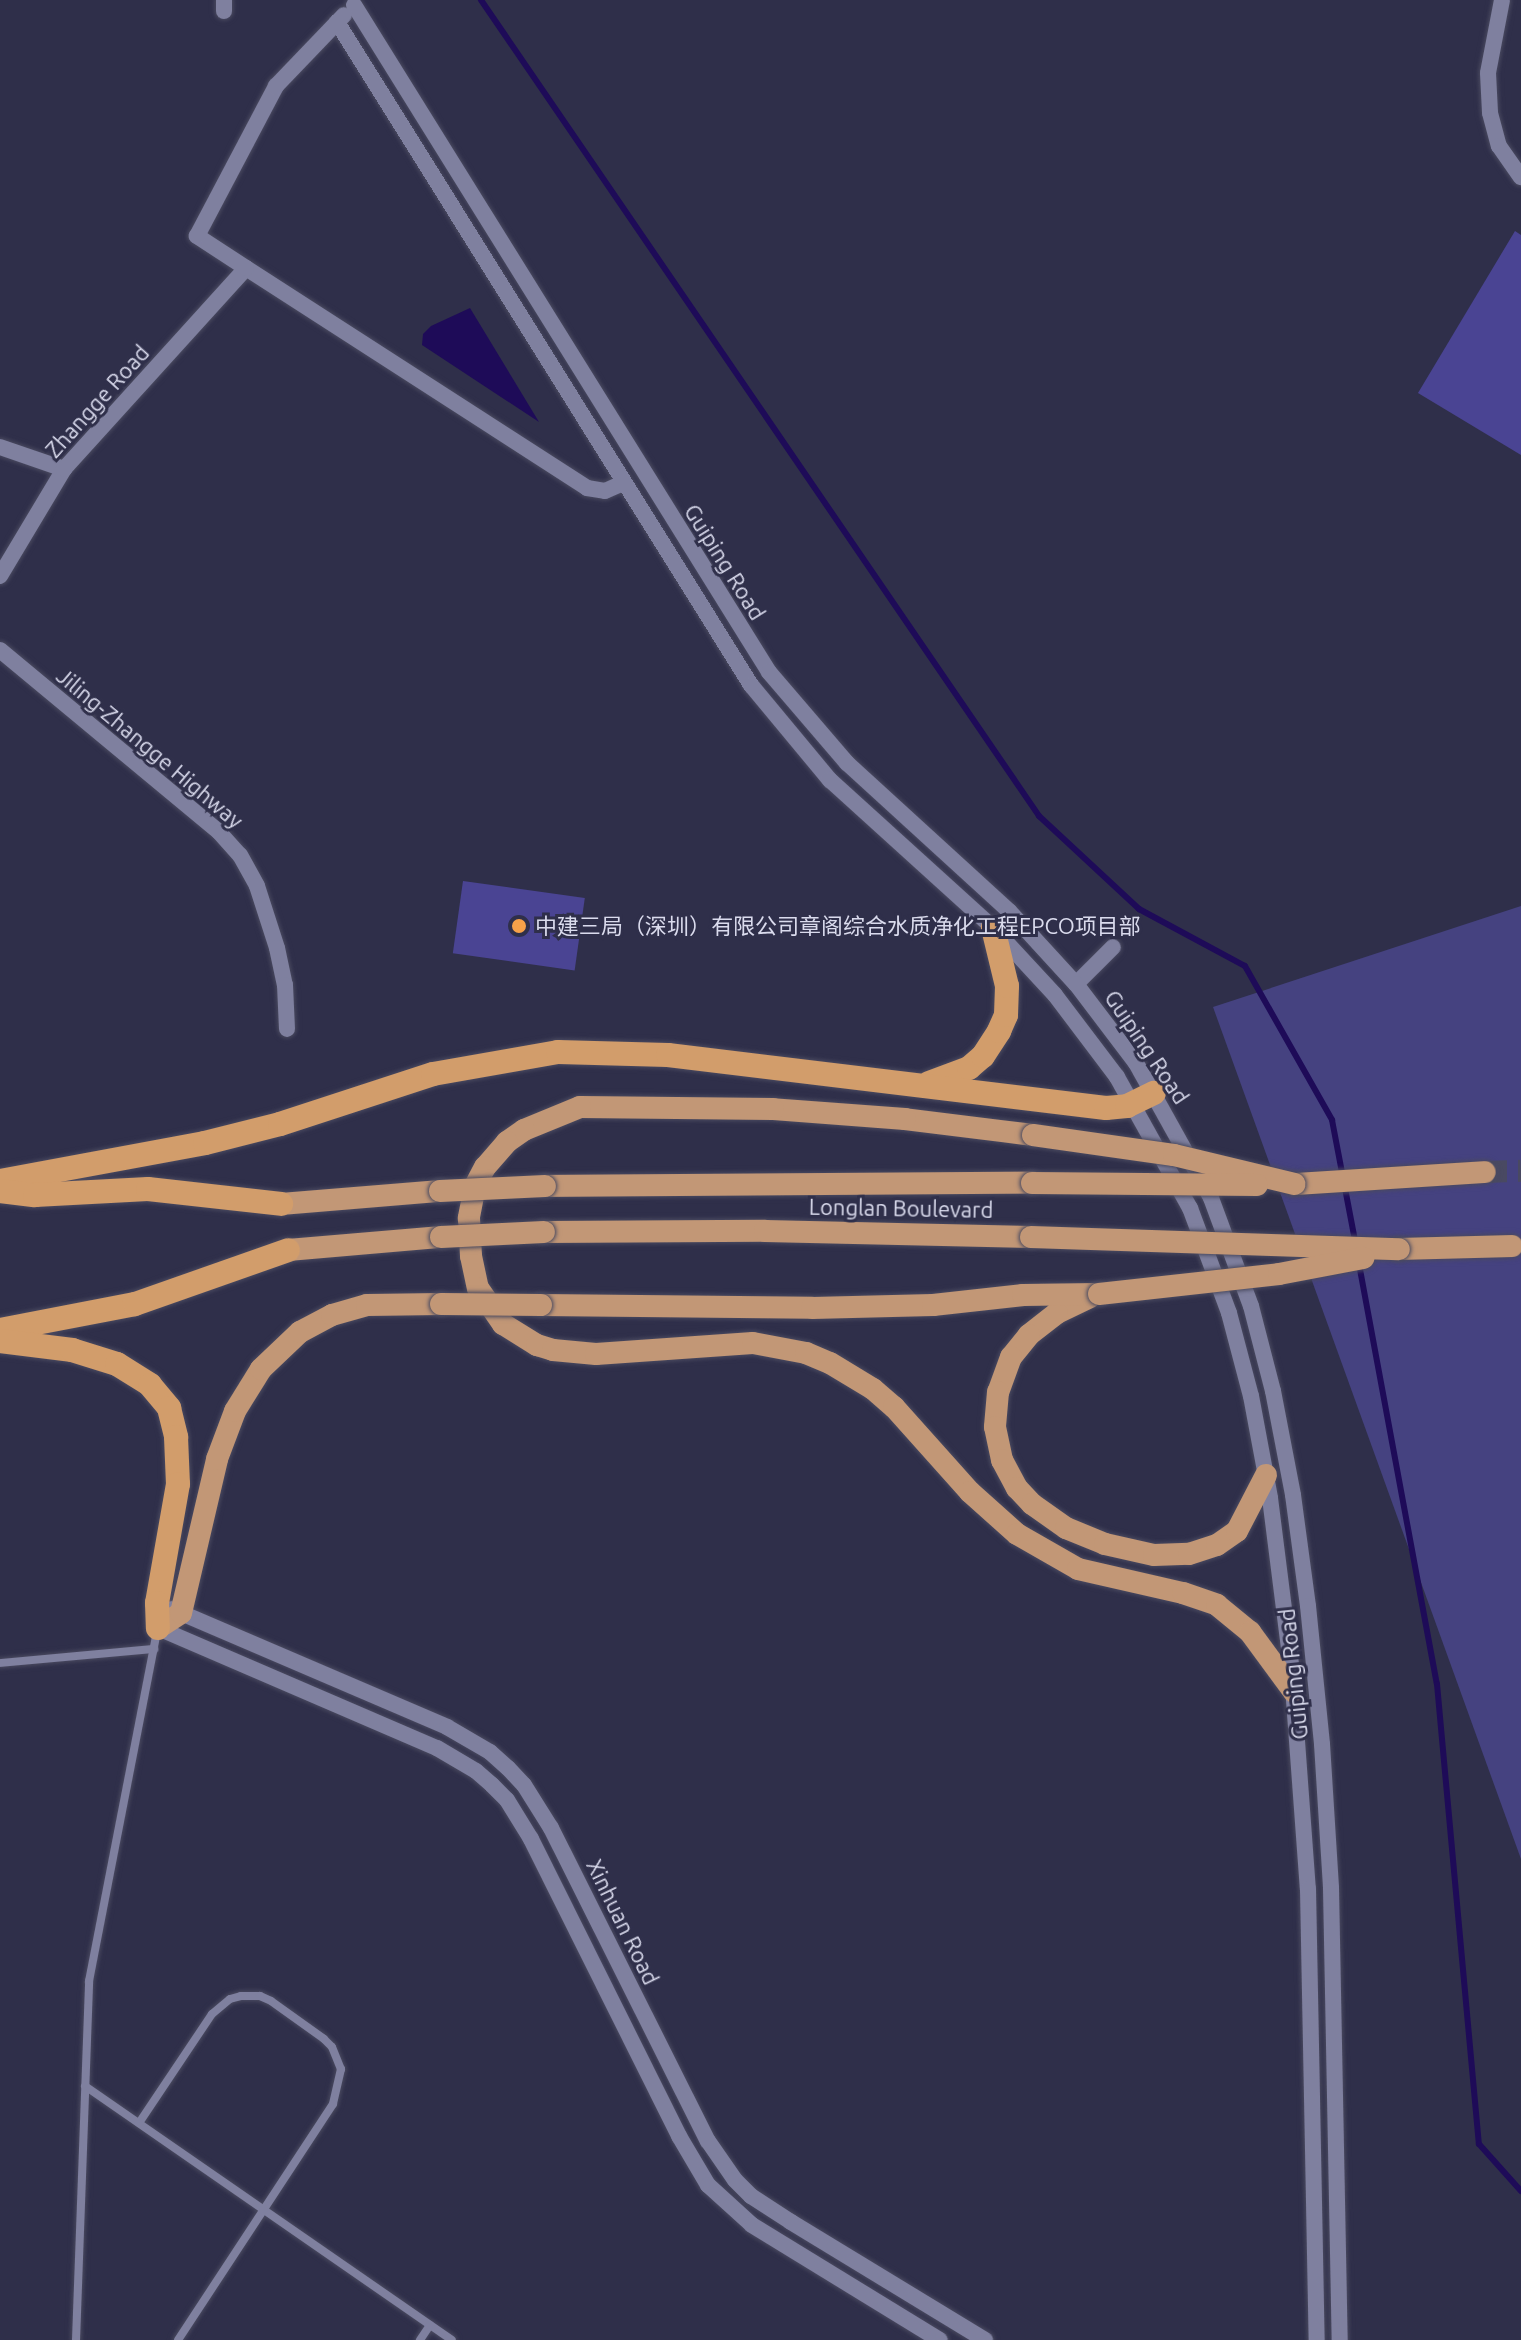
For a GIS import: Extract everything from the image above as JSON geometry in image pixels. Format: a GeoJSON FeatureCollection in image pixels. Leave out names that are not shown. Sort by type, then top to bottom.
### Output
{"type":"FeatureCollection","features":[{"type":"Feature","properties":{"kind":"highway"},"geometry":{"type":"LineString","coordinates":[[919,1085],[962,1073],[983,1056],[999,1031],[1006,1015],[1007,986],[993,928]]}},
{"type":"Feature","properties":{"kind":"highway"},"geometry":{"type":"LineString","coordinates":[[10,1186],[218,1140],[433,1074],[510,1058],[586,1050],[630,1052],[1106,1108],[1144,1098]]}},
{"type":"Feature","properties":{"kind":"highway"},"geometry":{"type":"LineString","coordinates":[[1294,1692],[1250,1632],[1217,1605],[1183,1593],[1078,1569],[1017,1534],[970,1492],[894,1407],[862,1381],[830,1363],[806,1353],[753,1343],[596,1354],[553,1350],[537,1345],[503,1324],[478,1288],[471,1256],[469,1218],[475,1186],[485,1167],[514,1137],[545,1119],[580,1107],[665,1105],[905,1119],[1174,1155],[1295,1184]]}},
{"type":"Feature","properties":{"kind":"highway","name":"Longlan Boulevard"},"geometry":{"type":"LineString","coordinates":[[281,1204],[545,1186],[1295,1184],[1485,1172]]}},
{"type":"Feature","properties":{"kind":"highway"},"geometry":{"type":"LineString","coordinates":[[10,1186],[148,1189],[281,1204]]}},
{"type":"Feature","properties":{"kind":"highway","name":"Longlan Boulevard"},"geometry":{"type":"LineString","coordinates":[[288,1250],[544,1232],[792,1231],[1399,1249],[1512,1246]]}},
{"type":"Feature","properties":{"kind":"highway"},"geometry":{"type":"LineString","coordinates":[[156,1638],[181,1613],[217,1459],[235,1411],[261,1369],[300,1332],[332,1315],[367,1305],[812,1308],[933,1305],[1023,1295],[1099,1294],[1279,1274],[1399,1249]]}},
{"type":"Feature","properties":{"kind":"highway"},"geometry":{"type":"LineString","coordinates":[[0,1330],[135,1304],[288,1250]]}},
{"type":"Feature","properties":{"kind":"highway"},"geometry":{"type":"LineString","coordinates":[[1099,1294],[1073,1304],[1038,1327],[1020,1344],[1004,1374],[998,1392],[995,1427],[1002,1460],[1017,1488],[1047,1515],[1090,1539],[1140,1553],[1174,1556],[1208,1549],[1232,1536],[1250,1510],[1266,1475]]}},
{"type":"Feature","properties":{"kind":"highway"},"geometry":{"type":"LineString","coordinates":[[0,1341],[72,1350],[107,1360],[138,1375],[162,1397],[176,1437],[178,1484],[157,1603],[156,1638]]}},
{"type":"Feature","properties":{"kind":"street"},"geometry":{"type":"LineString","coordinates":[[1502,0],[1488,73],[1490,113],[1499,146],[1521,177]]}},
{"type":"Feature","properties":{"kind":"street"},"geometry":{"type":"LineString","coordinates":[[356,2],[276,86],[197,236],[587,488],[605,491],[623,483]]}},
{"type":"Feature","properties":{"kind":"street","name":"Guiping Road"},"geometry":{"type":"LineString","coordinates":[[356,2],[769,672],[847,763],[1009,911],[1076,984],[1144,1098],[1211,1198],[1237,1264],[1273,1391],[1297,1522],[1322,1744],[1331,1888],[1340,2340]]}},
{"type":"Feature","properties":{"kind":"street","name":"Guiping Road"},"geometry":{"type":"LineString","coordinates":[[337,22],[707,620],[776,718],[856,805],[993,928],[1144,1098],[1215,1272],[1240,1352],[1266,1475],[1294,1692],[1308,1889],[1317,2340]]}},
{"type":"Feature","properties":{"kind":"street","name":"Zhangge Road"},"geometry":{"type":"LineString","coordinates":[[0,576],[64,469],[246,268]]}},
{"type":"Feature","properties":{"kind":"street"},"geometry":{"type":"LineString","coordinates":[[0,447],[64,469]]}},
{"type":"Feature","properties":{"kind":"street","name":"Jiling-Zhangge Highway"},"geometry":{"type":"LineString","coordinates":[[0,650],[219,832],[240,855],[257,886],[277,948],[285,985],[287,1029]]}},
{"type":"Feature","properties":{"kind":"street"},"geometry":{"type":"LineString","coordinates":[[1076,984],[1113,947]]}},
{"type":"Feature","properties":{"kind":"street","name":"Xinhuan Road"},"geometry":{"type":"LineString","coordinates":[[157,1603],[447,1727],[479,1745],[508,1768],[524,1785],[551,1828],[704,2133],[727,2170],[765,2205],[985,2340]]}},
{"type":"Feature","properties":{"kind":"street","name":"Xinhuan Road"},"geometry":{"type":"LineString","coordinates":[[156,1638],[437,1748],[476,1771],[492,1785],[507,1800],[531,1839],[679,2136],[708,2185],[744,2220],[940,2340]]}},
{"type":"Feature","properties":{"kind":"lane"},"geometry":{"type":"LineString","coordinates":[[0,1663],[156,1638],[92,1959],[76,2340]]}},
{"type":"Feature","properties":{"kind":"lane"},"geometry":{"type":"LineString","coordinates":[[139,2123],[219,2006],[241,1996],[260,1996],[271,2001],[324,2039],[332,2047],[341,2069],[333,2104],[178,2340]]}},
{"type":"Feature","properties":{"kind":"lane"},"geometry":{"type":"LineString","coordinates":[[85,2086],[452,2340]]}},
{"type":"Feature","properties":{"kind":"lane"},"geometry":{"type":"LineString","coordinates":[[420,2340],[430,2325]]}},
{"type":"Feature","properties":{"kind":"shaded area"},"geometry":{"type":"Polygon","coordinates":[[[470,308],[539,422],[422,345],[423,334],[431,326],[470,308]]]}},
{"type":"Feature","properties":{"kind":"shaded area"},"geometry":{"type":"Polygon","coordinates":[[[1521,906],[1521,1859],[1213,1007],[1521,906]]]}},
{"type":"Feature","properties":{"kind":"building"},"geometry":{"type":"Polygon","coordinates":[[[1515,231],[1521,235],[1521,455],[1418,393],[1515,231]]]}},
{"type":"Feature","properties":{"kind":"building","name":"中建三局（深圳）有限公司章阁综合水质净化工程EPCO项目部"},"geometry":{"type":"Polygon","coordinates":[[[463,881],[585,898],[575,970],[453,953],[463,881]]]}},
{"type":"Feature","properties":{"kind":"waterway"},"geometry":{"type":"LineString","coordinates":[[481,0],[1039,816],[1139,909],[1245,966],[1332,1120],[1355,1241]]}},
{"type":"Feature","properties":{"kind":"waterway"},"geometry":{"type":"LineString","coordinates":[[1359,1264],[1437,1684],[1479,2144],[1521,2191]]}},
{"type":"Feature","properties":{"kind":"tunnel"},"geometry":{"type":"LineString","coordinates":[[1485,1172],[1521,1171]]}},
{"type":"Feature","properties":{"kind":"place","name":"中建三局（深圳）有限公司章阁综合水质净化工程EPCO项目部"},"geometry":{"type":"Point","coordinates":[519,926]}}]}
